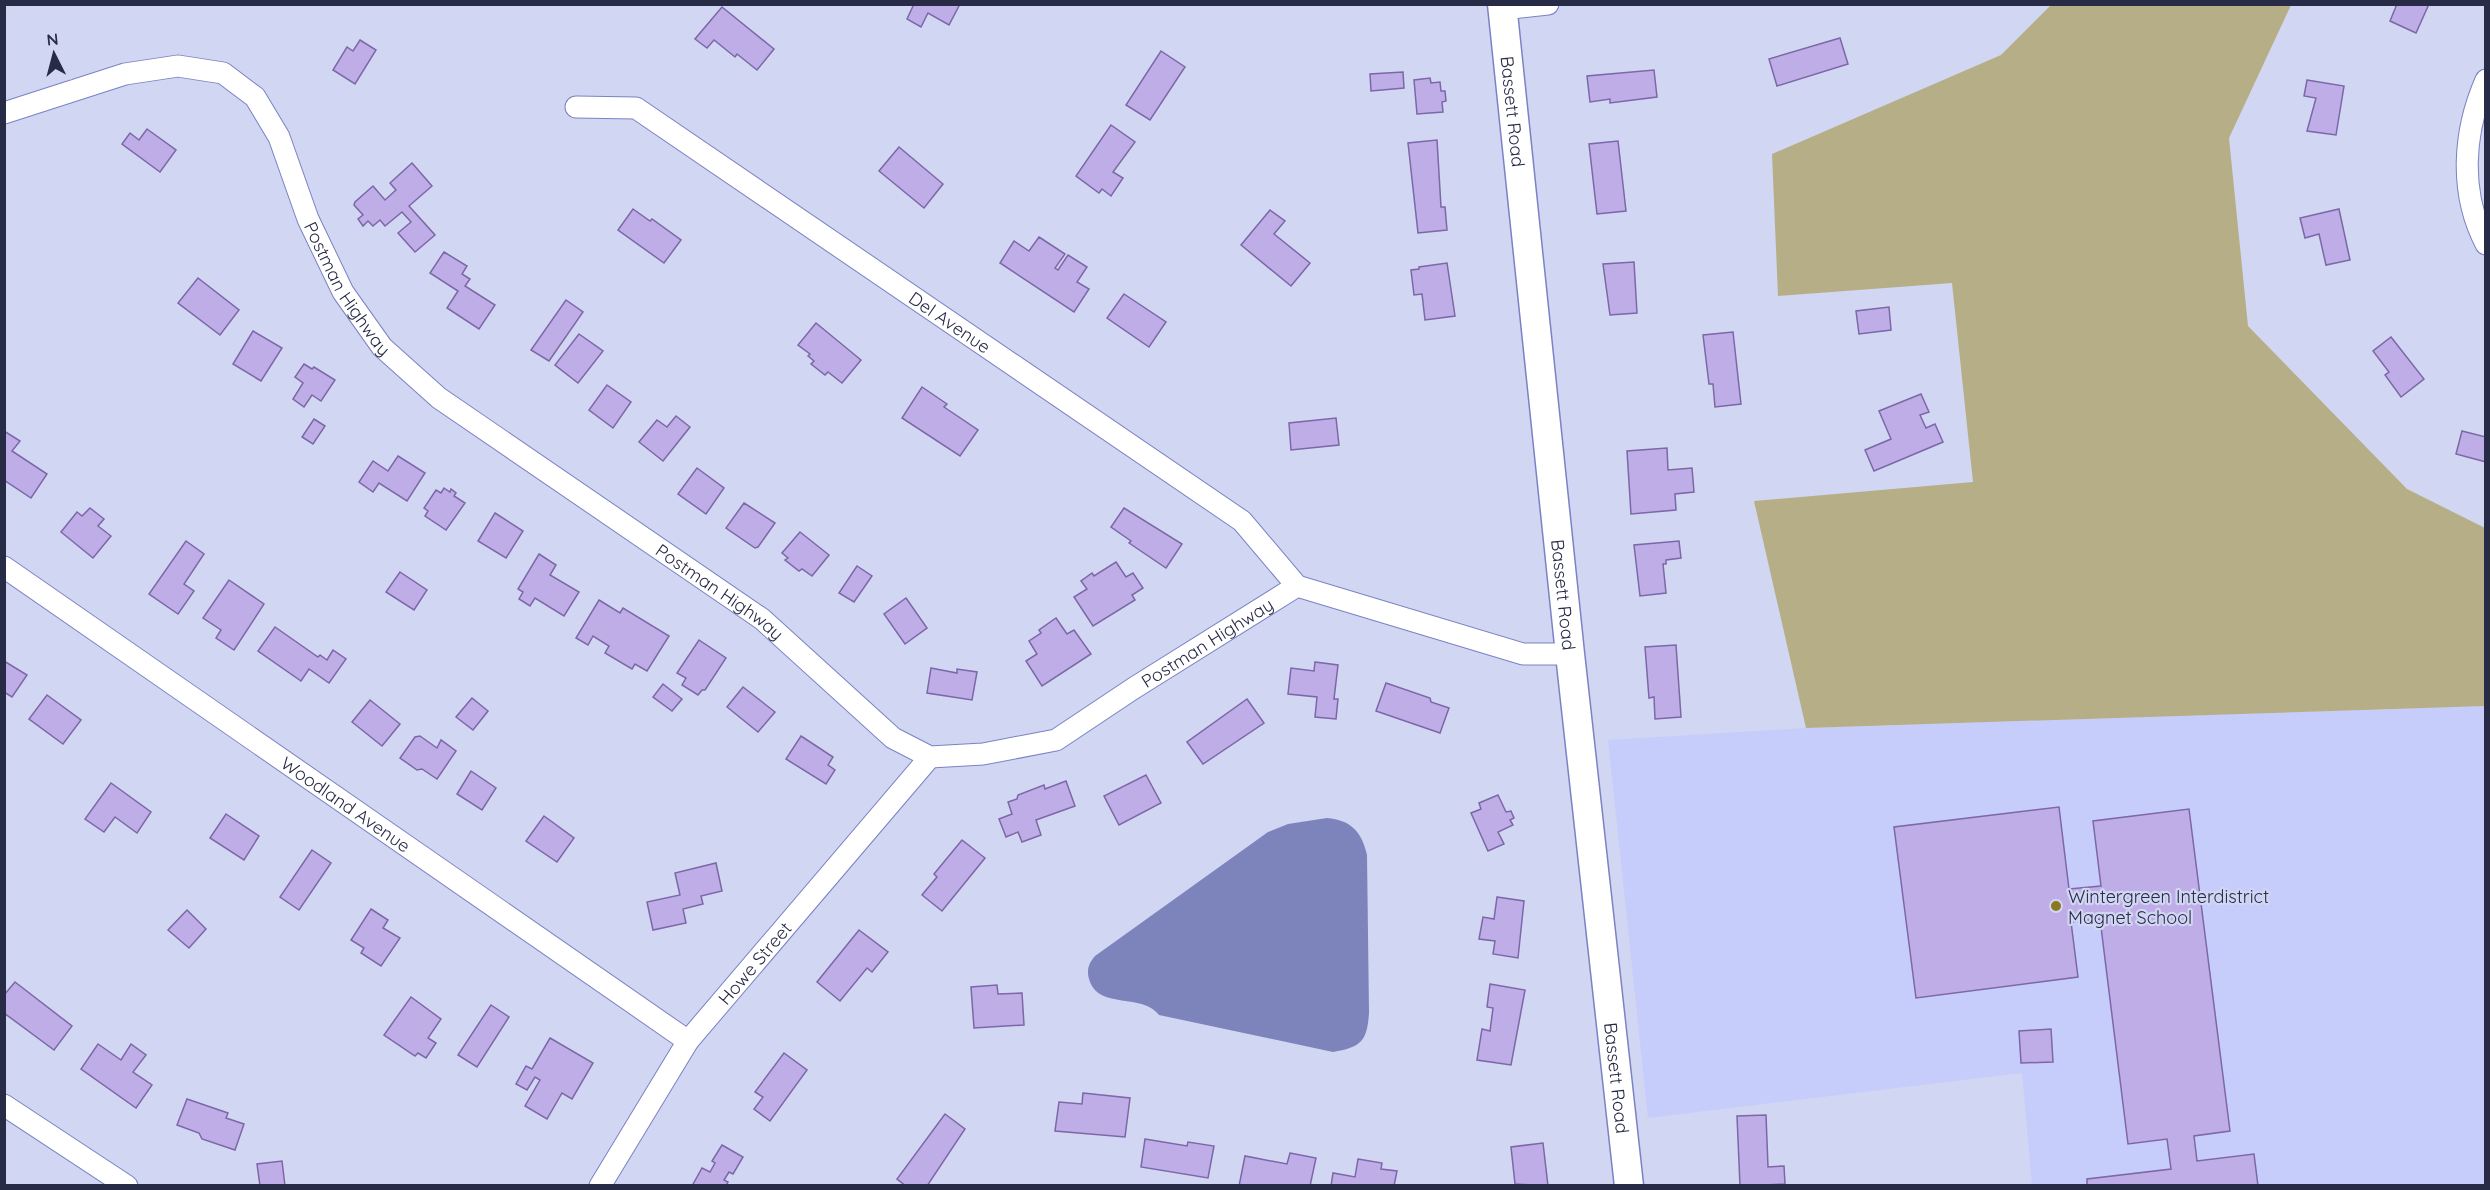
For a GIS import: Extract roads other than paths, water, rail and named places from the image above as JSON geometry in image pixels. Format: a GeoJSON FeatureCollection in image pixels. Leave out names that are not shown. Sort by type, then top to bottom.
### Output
{"type":"FeatureCollection","features":[{"type":"Feature","properties":{"kind":"street"},"geometry":{"type":"LineString","coordinates":[[1503,7],[1548,4]]}},
{"type":"Feature","properties":{"kind":"street","name":"Bassett Road"},"geometry":{"type":"LineString","coordinates":[[1503,7],[1570,654],[1629,1185]]}},
{"type":"Feature","properties":{"kind":"street","name":"Postman Highway"},"geometry":{"type":"LineString","coordinates":[[4,113],[125,74],[178,66],[223,72],[255,97],[279,138],[308,219],[343,292],[382,346],[439,398],[762,619],[893,738],[930,757],[983,754],[1056,740],[1134,688],[1297,586]]}},
{"type":"Feature","properties":{"kind":"street"},"geometry":{"type":"LineString","coordinates":[[2486,80],[2469,135],[2467,156],[2471,203],[2476,224],[2486,244]]}},
{"type":"Feature","properties":{"kind":"street","name":"Del Avenue"},"geometry":{"type":"LineString","coordinates":[[576,107],[636,108],[1242,521],[1297,586]]}},
{"type":"Feature","properties":{"kind":"street","name":"Woodland Avenue"},"geometry":{"type":"LineString","coordinates":[[4,567],[688,1041]]}},
{"type":"Feature","properties":{"kind":"street"},"geometry":{"type":"LineString","coordinates":[[1297,586],[1523,654],[1570,654]]}},
{"type":"Feature","properties":{"kind":"street","name":"Howe Street"},"geometry":{"type":"LineString","coordinates":[[600,1185],[688,1041],[930,757]]}},
{"type":"Feature","properties":{"kind":"street"},"geometry":{"type":"LineString","coordinates":[[4,1105],[127,1185]]}},
{"type":"Feature","properties":{"kind":"place","name":"Wintergreen Interdistrict Magnet School"},"geometry":{"type":"Point","coordinates":[2056,906]}}]}
